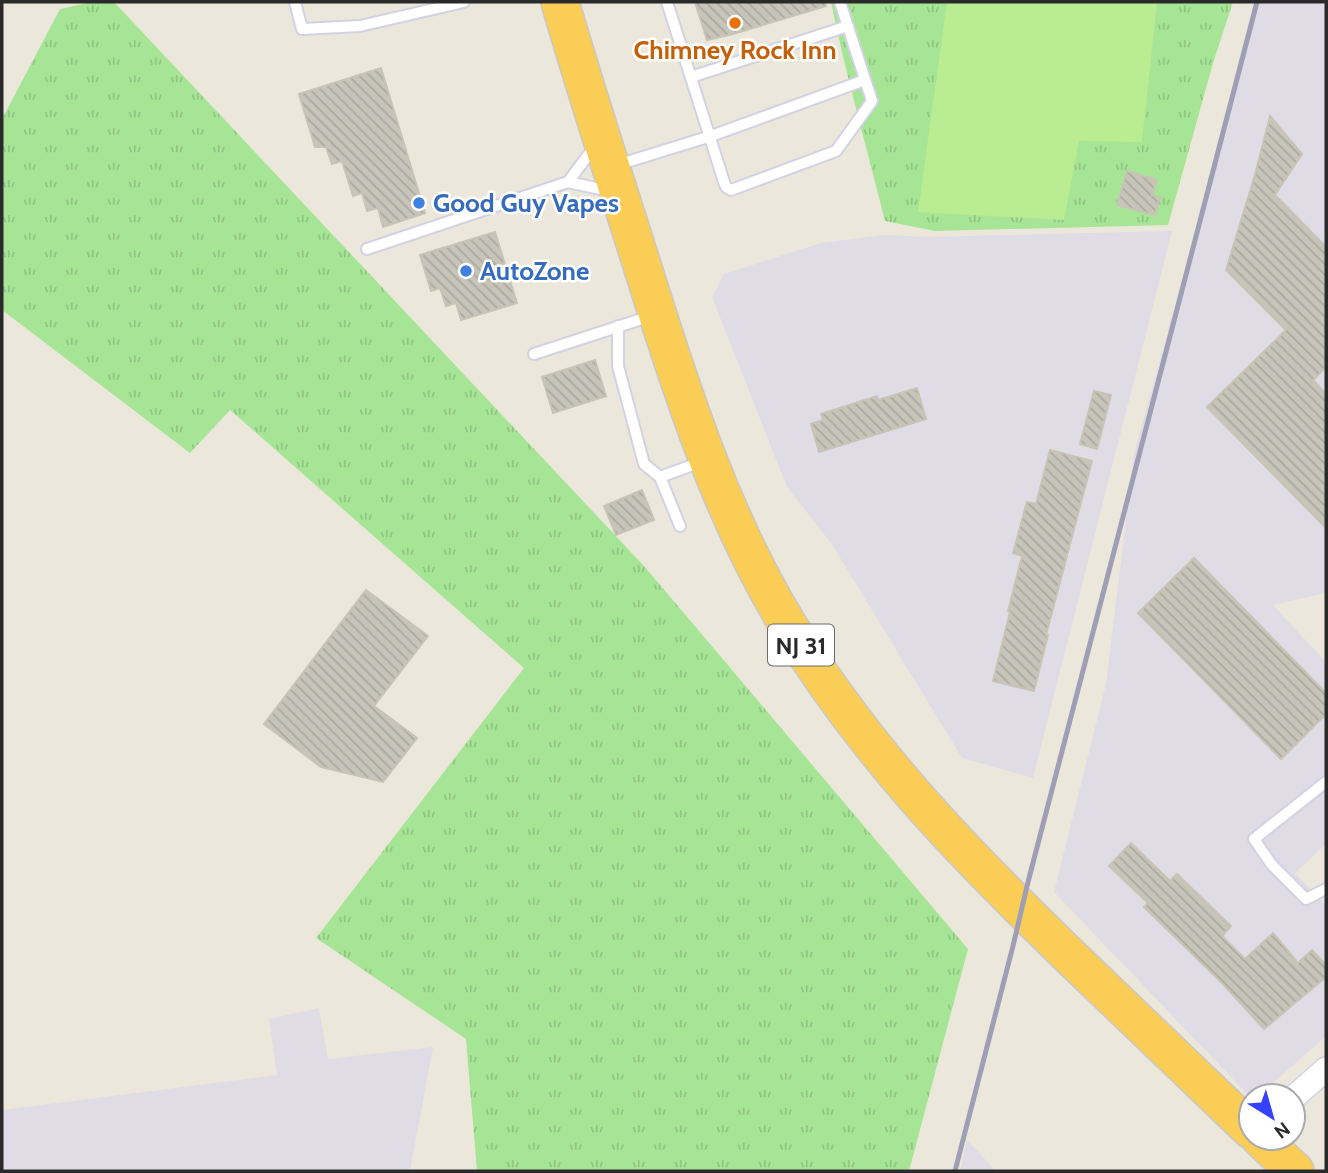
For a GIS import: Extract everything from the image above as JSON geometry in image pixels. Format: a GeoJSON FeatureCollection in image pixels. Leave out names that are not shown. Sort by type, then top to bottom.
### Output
{"type":"FeatureCollection","features":[{"type":"Feature","properties":{"kind":"highway","name":"NJ 31"},"geometry":{"type":"LineString","coordinates":[[563,14],[670,357],[707,460],[757,569],[785,620],[822,677],[886,764],[959,846],[1237,1117]]}},
{"type":"Feature","properties":{"kind":"highway"},"geometry":{"type":"LineString","coordinates":[[1275,1152],[1295,1171]]}},
{"type":"Feature","properties":{"kind":"street"},"geometry":{"type":"LineString","coordinates":[[1307,1086],[1326,1069]]}},
{"type":"Feature","properties":{"kind":"lane"},"geometry":{"type":"LineString","coordinates":[[295,2],[302,29],[360,26],[463,2]]}},
{"type":"Feature","properties":{"kind":"lane"},"geometry":{"type":"LineString","coordinates":[[667,2],[724,182],[731,190],[836,151],[872,101],[840,2]]}},
{"type":"Feature","properties":{"kind":"lane"},"geometry":{"type":"LineString","coordinates":[[691,77],[848,26]]}},
{"type":"Feature","properties":{"kind":"lane"},"geometry":{"type":"LineString","coordinates":[[367,249],[610,166],[710,136],[865,80]]}},
{"type":"Feature","properties":{"kind":"lane"},"geometry":{"type":"LineString","coordinates":[[568,182],[610,166]]}},
{"type":"Feature","properties":{"kind":"lane"},"geometry":{"type":"LineString","coordinates":[[534,354],[657,314]]}},
{"type":"Feature","properties":{"kind":"lane"},"geometry":{"type":"LineString","coordinates":[[618,326],[618,366],[644,464],[660,477],[680,526]]}},
{"type":"Feature","properties":{"kind":"lane"},"geometry":{"type":"LineString","coordinates":[[660,477],[707,460]]}},
{"type":"Feature","properties":{"kind":"lane"},"geometry":{"type":"LineString","coordinates":[[1326,782],[1254,839],[1272,864],[1306,899],[1326,889]]}},
{"type":"Feature","properties":{"kind":"shaded area"},"geometry":{"type":"Polygon","coordinates":[[[1259,2],[1326,2],[1326,593],[1273,605],[1326,662],[1326,844],[1295,873],[1326,905],[1326,1036],[1274,1082],[1237,1083],[1054,892],[1106,684],[1134,454],[1259,2]]]}},
{"type":"Feature","properties":{"kind":"shaded area"},"geometry":{"type":"Polygon","coordinates":[[[1172,231],[1033,778],[962,758],[831,543],[787,487],[712,297],[724,274],[821,243],[884,235],[927,237],[1172,231]]]}},
{"type":"Feature","properties":{"kind":"shaded area"},"geometry":{"type":"Polygon","coordinates":[[[319,1008],[328,1059],[433,1047],[410,1171],[2,1171],[2,1110],[277,1075],[269,1019],[319,1008]]]}},
{"type":"Feature","properties":{"kind":"shaded area"},"geometry":{"type":"Polygon","coordinates":[[[967,1140],[996,1171],[960,1171],[967,1140]]]}},
{"type":"Feature","properties":{"kind":"green space"},"geometry":{"type":"Polygon","coordinates":[[[92,2],[114,2],[644,566],[968,949],[909,1171],[477,1171],[466,1039],[316,938],[524,668],[230,410],[190,453],[2,310],[2,119],[60,9],[92,2]]]}},
{"type":"Feature","properties":{"kind":"green space"},"geometry":{"type":"Polygon","coordinates":[[[831,2],[1233,2],[1213,63],[1168,225],[935,231],[885,221],[831,2]]]}},
{"type":"Feature","properties":{"kind":"green space"},"geometry":{"type":"Polygon","coordinates":[[[947,2],[1157,2],[1142,142],[1079,141],[1064,220],[918,212],[947,2]]]}},
{"type":"Feature","properties":{"kind":"building","name":"Chimney Rock Inn"},"geometry":{"type":"Polygon","coordinates":[[[695,2],[825,2],[826,6],[707,40],[695,2]]]}},
{"type":"Feature","properties":{"kind":"building"},"geometry":{"type":"Polygon","coordinates":[[[381,68],[425,213],[383,227],[378,208],[367,211],[362,193],[353,196],[342,161],[332,164],[326,147],[315,147],[299,94],[381,68]]]}},
{"type":"Feature","properties":{"kind":"building"},"geometry":{"type":"Polygon","coordinates":[[[1270,116],[1302,154],[1275,195],[1326,247],[1326,367],[1313,380],[1326,394],[1326,528],[1207,407],[1286,330],[1226,270],[1270,116]]]}},
{"type":"Feature","properties":{"kind":"building"},"geometry":{"type":"Polygon","coordinates":[[[1127,171],[1157,180],[1152,195],[1160,197],[1155,215],[1117,205],[1127,171]]]}},
{"type":"Feature","properties":{"kind":"building","name":"AutoZone"},"geometry":{"type":"Polygon","coordinates":[[[495,232],[517,303],[461,320],[456,303],[446,306],[440,288],[431,291],[420,255],[495,232]]]}},
{"type":"Feature","properties":{"kind":"building"},"geometry":{"type":"Polygon","coordinates":[[[595,360],[606,396],[553,413],[542,377],[595,360]]]}},
{"type":"Feature","properties":{"kind":"building"},"geometry":{"type":"Polygon","coordinates":[[[917,388],[926,419],[819,452],[811,424],[823,420],[821,414],[877,396],[878,400],[917,388]]]}},
{"type":"Feature","properties":{"kind":"building"},"geometry":{"type":"Polygon","coordinates":[[[1094,391],[1111,395],[1097,449],[1080,444],[1094,391]]]}},
{"type":"Feature","properties":{"kind":"building"},"geometry":{"type":"Polygon","coordinates":[[[1050,450],[1092,461],[1034,691],[993,681],[1022,556],[1013,553],[1027,502],[1036,504],[1050,450]]]}},
{"type":"Feature","properties":{"kind":"building"},"geometry":{"type":"Polygon","coordinates":[[[642,490],[654,520],[616,535],[604,506],[642,490]]]}},
{"type":"Feature","properties":{"kind":"building"},"geometry":{"type":"Polygon","coordinates":[[[1194,558],[1326,693],[1326,714],[1281,759],[1138,613],[1194,558]]]}},
{"type":"Feature","properties":{"kind":"building"},"geometry":{"type":"Polygon","coordinates":[[[366,590],[428,636],[374,706],[417,738],[383,782],[321,767],[264,724],[366,590]]]}},
{"type":"Feature","properties":{"kind":"building"},"geometry":{"type":"Polygon","coordinates":[[[1131,843],[1170,881],[1177,874],[1231,926],[1222,936],[1245,959],[1273,933],[1298,963],[1312,950],[1326,965],[1326,977],[1264,1029],[1222,983],[1144,907],[1148,903],[1109,866],[1131,843]]]}},
{"type":"Feature","properties":{"kind":"railway"},"geometry":{"type":"LineString","coordinates":[[955,1171],[1257,2]]}},
{"type":"Feature","properties":{"kind":"place","name":"Chimney Rock Inn"},"geometry":{"type":"Point","coordinates":[735,23]}},
{"type":"Feature","properties":{"kind":"place","name":"Good Guy Vapes"},"geometry":{"type":"Point","coordinates":[419,203]}},
{"type":"Feature","properties":{"kind":"place","name":"AutoZone"},"geometry":{"type":"Point","coordinates":[466,271]}}]}
